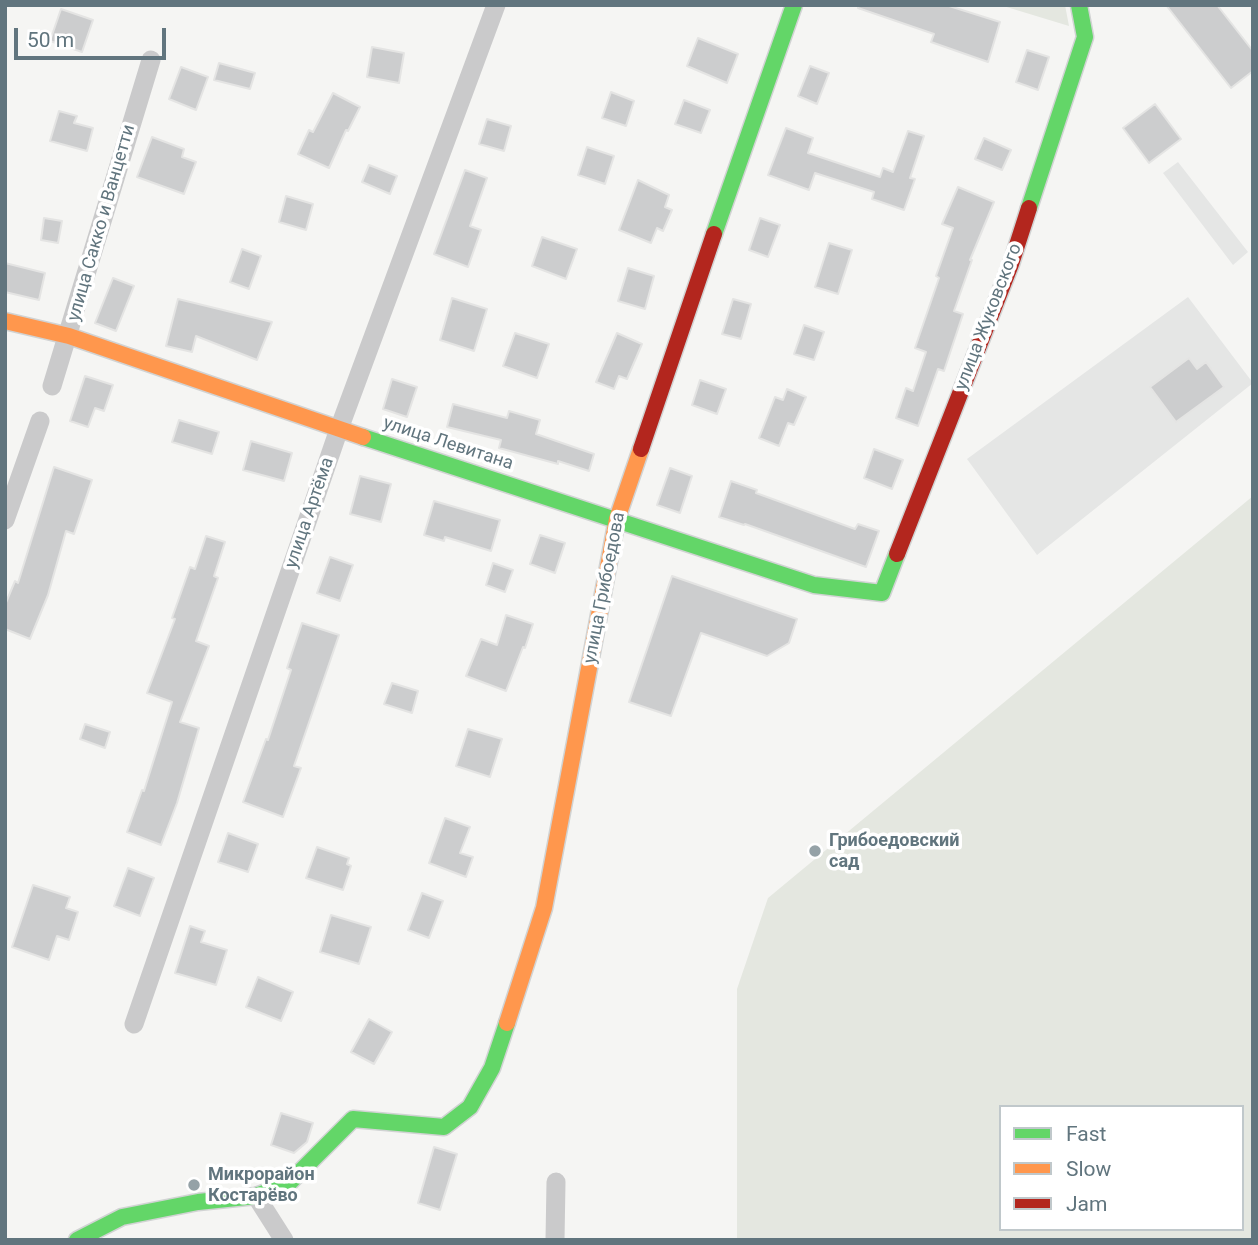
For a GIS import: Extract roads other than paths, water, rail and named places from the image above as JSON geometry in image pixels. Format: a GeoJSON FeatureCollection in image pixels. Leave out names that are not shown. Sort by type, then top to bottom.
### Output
{"type":"FeatureCollection","features":[{"type":"Feature","properties":{"kind":"street","name":"улица Артёма"},"geometry":{"type":"LineString","coordinates":[[134,1024],[339,429],[496,5]]}},
{"type":"Feature","properties":{"kind":"street","name":"улица Грибоедова"},"geometry":{"type":"LineString","coordinates":[[256,1196],[288,1184],[353,1119],[444,1127],[470,1107],[492,1068],[544,908],[617,519],[727,193],[794,5]]}},
{"type":"Feature","properties":{"kind":"street","name":"улица Жуковского"},"geometry":{"type":"LineString","coordinates":[[882,593],[1011,264],[1085,37],[1079,5]]}},
{"type":"Feature","properties":{"kind":"street","name":"улица Сакко и Ванцетти"},"geometry":{"type":"LineString","coordinates":[[52,386],[151,60]]}},
{"type":"Feature","properties":{"kind":"street","name":"улица Левитана"},"geometry":{"type":"LineString","coordinates":[[5,321],[69,336],[339,429],[814,584],[882,593]]}},
{"type":"Feature","properties":{"kind":"street"},"geometry":{"type":"LineString","coordinates":[[5,520],[40,421]]}},
{"type":"Feature","properties":{"kind":"street"},"geometry":{"type":"LineString","coordinates":[[555,1240],[556,1182]]}},
{"type":"Feature","properties":{"kind":"street"},"geometry":{"type":"LineString","coordinates":[[77,1240],[122,1217],[198,1202],[256,1196],[284,1240]]}},
{"type":"Feature","properties":{"kind":"place","name":"Грибоедовский сад"},"geometry":{"type":"Point","coordinates":[815,851]}},
{"type":"Feature","properties":{"kind":"place","name":"Микрорайон Костарёво"},"geometry":{"type":"Point","coordinates":[194,1185]}}]}
